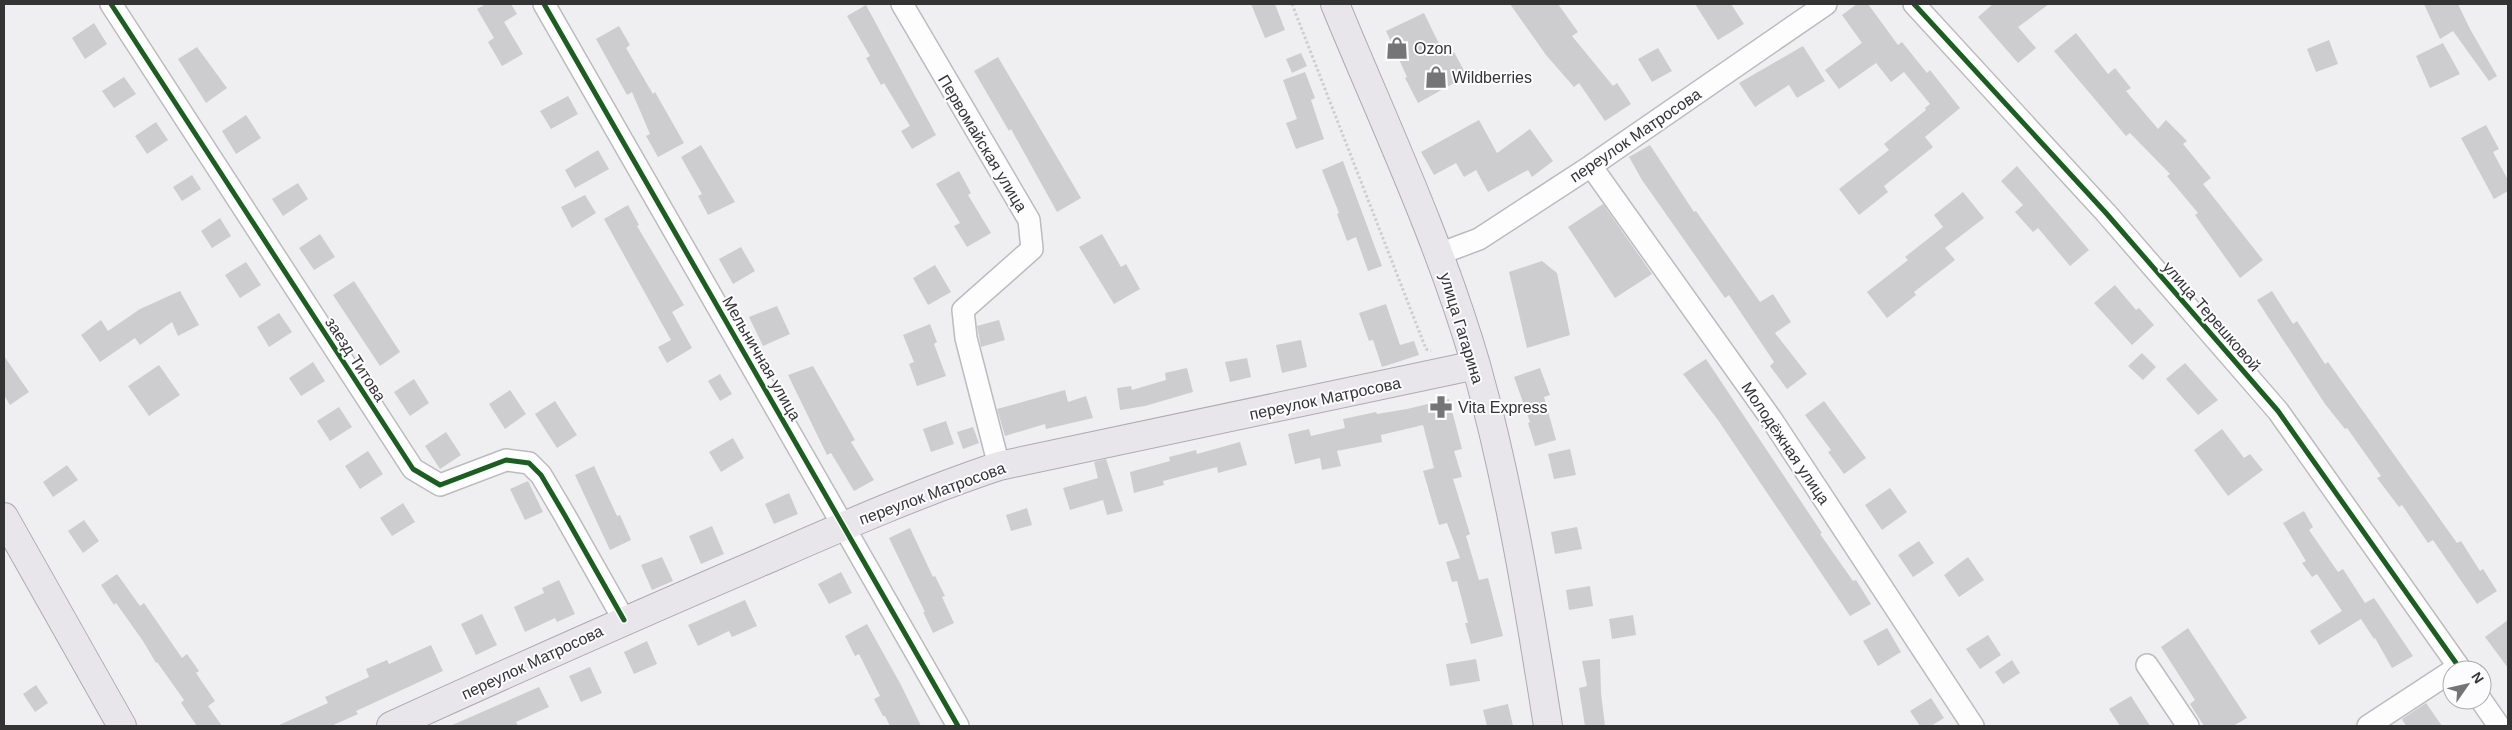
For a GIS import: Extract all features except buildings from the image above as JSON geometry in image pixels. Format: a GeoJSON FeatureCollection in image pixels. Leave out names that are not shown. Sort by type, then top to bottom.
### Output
{"type":"FeatureCollection","features":[{"type":"Feature","properties":{"kind":"main road","name":"улица Гагарина"},"geometry":{"type":"LineString","coordinates":[[1335,4],[1439,254],[1476,365],[1526,591],[1548,726]]}},
{"type":"Feature","properties":{"kind":"main road","name":"переулок Матросова"},"geometry":{"type":"LineString","coordinates":[[391,726],[624,620],[844,526],[949,483],[999,466],[1476,365]]}},
{"type":"Feature","properties":{"kind":"main road"},"geometry":{"type":"LineString","coordinates":[[4,517],[122,726]]}},
{"type":"Feature","properties":{"kind":"street","name":"заезд Титова"},"geometry":{"type":"LineString","coordinates":[[111,4],[413,469],[440,485],[506,460],[529,463],[541,476],[564,514],[624,620]]}},
{"type":"Feature","properties":{"kind":"street","name":"Мельничная улица"},"geometry":{"type":"LineString","coordinates":[[544,4],[958,726]]}},
{"type":"Feature","properties":{"kind":"street","name":"Первомайская улица"},"geometry":{"type":"LineString","coordinates":[[902,4],[1028,220],[1032,249],[963,310],[966,338],[999,466]]}},
{"type":"Feature","properties":{"kind":"street","name":"переулок Матросова"},"geometry":{"type":"LineString","coordinates":[[1439,254],[1479,239],[1590,166],[1826,4]]}},
{"type":"Feature","properties":{"kind":"street","name":"улица Терешковой"},"geometry":{"type":"LineString","coordinates":[[1914,4],[2093,198],[2278,411],[2449,660]]}},
{"type":"Feature","properties":{"kind":"street","name":"Молодёжная улица"},"geometry":{"type":"LineString","coordinates":[[1590,166],[1772,420],[1973,726]]}},
{"type":"Feature","properties":{"kind":"street"},"geometry":{"type":"LineString","coordinates":[[2147,665],[2188,726]]}},
{"type":"Feature","properties":{"kind":"street"},"geometry":{"type":"LineString","coordinates":[[2368,726],[2442,679]]}},
{"type":"Feature","properties":{"kind":"street"},"geometry":{"type":"LineString","coordinates":[[2488,710],[2499,726]]}},
{"type":"Feature","properties":{"kind":"path"},"geometry":{"type":"LineString","coordinates":[[1292,4],[1426,349],[1434,352]]}},
{"type":"Feature","properties":{"kind":"cycle path"},"geometry":{"type":"LineString","coordinates":[[111,4],[413,469],[440,485],[506,460],[529,463],[541,475],[624,620]]}},
{"type":"Feature","properties":{"kind":"cycle path"},"geometry":{"type":"LineString","coordinates":[[544,4],[958,726]]}},
{"type":"Feature","properties":{"kind":"cycle path"},"geometry":{"type":"LineString","coordinates":[[1914,4],[2106,213],[2278,411],[2454,660]]}},
{"type":"Feature","properties":{"kind":"place","name":"Ozon"},"geometry":{"type":"Point","coordinates":[1397,48]}},
{"type":"Feature","properties":{"kind":"place","name":"Wildberries"},"geometry":{"type":"Point","coordinates":[1436,77]}},
{"type":"Feature","properties":{"kind":"place","name":"Vita Express"},"geometry":{"type":"Point","coordinates":[1441,407]}}]}
